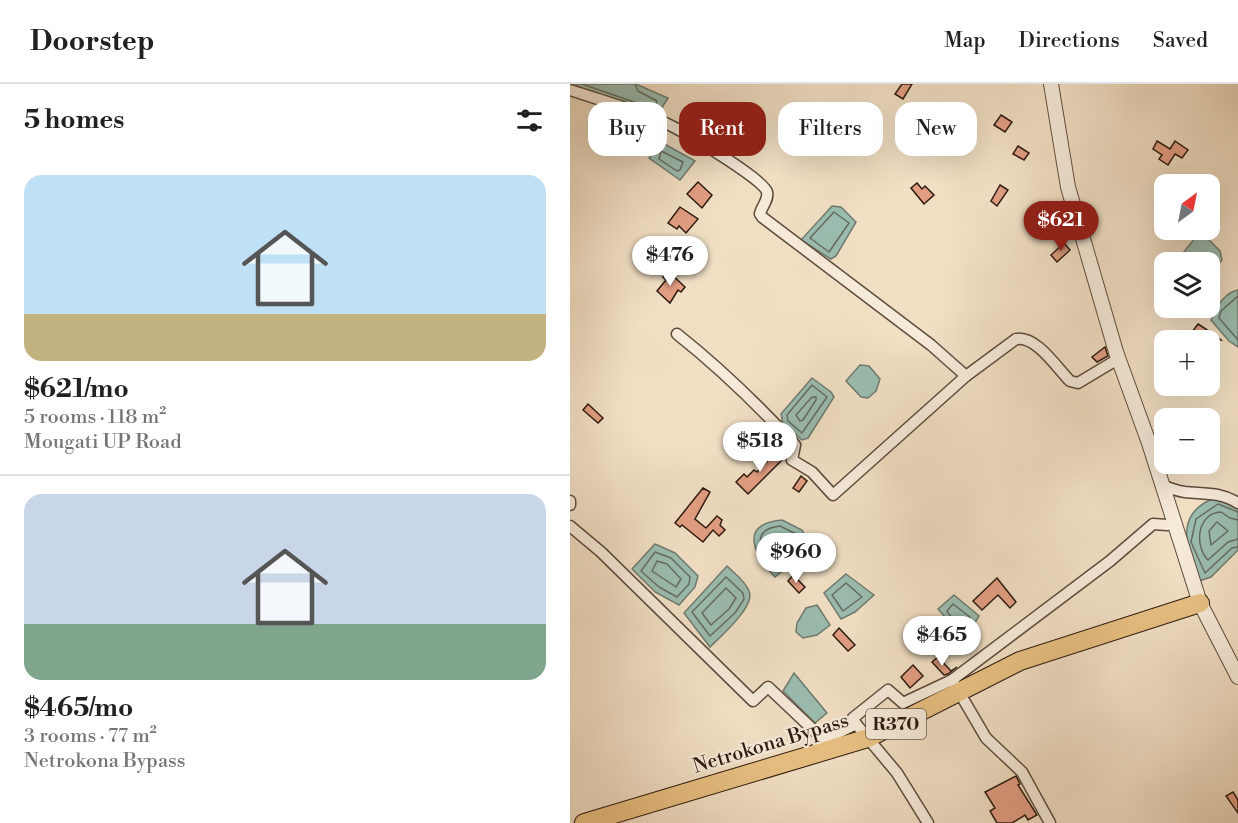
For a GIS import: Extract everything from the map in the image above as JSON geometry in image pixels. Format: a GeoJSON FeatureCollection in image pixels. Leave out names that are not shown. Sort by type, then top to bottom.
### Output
{"type":"FeatureCollection","features":[{"type":"Feature","properties":{"kind":"main road","name":"Netrokona Bypass"},"geometry":{"type":"LineString","coordinates":[[584,823],[868,738],[955,686],[1020,661],[1200,603]]}},
{"type":"Feature","properties":{"kind":"street"},"geometry":{"type":"LineString","coordinates":[[1051,84],[1068,187],[1118,359],[1200,603],[1238,678]]}},
{"type":"Feature","properties":{"kind":"street"},"geometry":{"type":"LineString","coordinates":[[570,90],[663,122],[737,166],[764,185],[767,197],[760,214],[762,218],[931,345],[966,376]]}},
{"type":"Feature","properties":{"kind":"street"},"geometry":{"type":"LineString","coordinates":[[677,334],[716,364],[755,401],[795,445],[792,460],[812,472],[834,495],[966,376],[1016,339],[1024,338],[1033,342],[1070,381],[1078,383],[1118,359]]}},
{"type":"Feature","properties":{"kind":"street"},"geometry":{"type":"LineString","coordinates":[[1161,485],[1185,492],[1208,492],[1229,497],[1238,503]]}},
{"type":"Feature","properties":{"kind":"street"},"geometry":{"type":"LineString","coordinates":[[928,823],[897,773],[853,718],[888,690],[903,704],[955,686],[1154,524],[1172,523]]}},
{"type":"Feature","properties":{"kind":"street"},"geometry":{"type":"LineString","coordinates":[[570,526],[601,552],[753,701],[768,687],[824,740],[856,724]]}},
{"type":"Feature","properties":{"kind":"street"},"geometry":{"type":"LineString","coordinates":[[955,686],[986,738],[1022,772],[1050,823]]}},
{"type":"Feature","properties":{"kind":"water"},"geometry":{"type":"Polygon","coordinates":[[[570,84],[636,84],[668,98],[665,102],[614,102],[570,86],[570,84]]]}},
{"type":"Feature","properties":{"kind":"water"},"geometry":{"type":"Polygon","coordinates":[[[667,145],[679,152],[679,156],[686,156],[695,161],[680,180],[649,158],[650,156],[667,156],[667,145]]]}},
{"type":"Feature","properties":{"kind":"water"},"geometry":{"type":"Polygon","coordinates":[[[832,206],[841,207],[856,222],[836,256],[831,259],[801,240],[832,206]]]}},
{"type":"Feature","properties":{"kind":"water"},"geometry":{"type":"Polygon","coordinates":[[[1193,240],[1209,240],[1220,251],[1222,260],[1220,262],[1220,252],[1184,252],[1193,240]]]}},
{"type":"Feature","properties":{"kind":"water"},"geometry":{"type":"Polygon","coordinates":[[[1238,290],[1238,347],[1229,341],[1211,320],[1220,318],[1220,302],[1238,290]]]}},
{"type":"Feature","properties":{"kind":"water"},"geometry":{"type":"Polygon","coordinates":[[[860,365],[869,366],[880,379],[876,391],[868,398],[861,397],[846,381],[860,365]]]}},
{"type":"Feature","properties":{"kind":"water"},"geometry":{"type":"Polygon","coordinates":[[[812,378],[831,392],[834,397],[808,438],[802,440],[783,424],[781,414],[812,378]]]}},
{"type":"Feature","properties":{"kind":"water"},"geometry":{"type":"Polygon","coordinates":[[[1217,497],[1228,499],[1238,508],[1238,550],[1211,577],[1199,581],[1190,556],[1188,522],[1203,504],[1217,497]]]}},
{"type":"Feature","properties":{"kind":"water"},"geometry":{"type":"Polygon","coordinates":[[[782,520],[802,530],[809,543],[804,554],[775,577],[761,560],[754,542],[759,528],[782,520]]]}},
{"type":"Feature","properties":{"kind":"water"},"geometry":{"type":"Polygon","coordinates":[[[655,544],[675,553],[698,576],[695,587],[679,605],[655,592],[632,569],[655,544]]]}},
{"type":"Feature","properties":{"kind":"water"},"geometry":{"type":"Polygon","coordinates":[[[727,566],[745,584],[750,597],[736,621],[710,647],[684,613],[727,566]]]}},
{"type":"Feature","properties":{"kind":"water"},"geometry":{"type":"Polygon","coordinates":[[[846,574],[874,595],[855,612],[841,619],[824,593],[846,574]]]}},
{"type":"Feature","properties":{"kind":"water"},"geometry":{"type":"Polygon","coordinates":[[[954,595],[979,616],[969,633],[961,635],[938,609],[954,595]]]}},
{"type":"Feature","properties":{"kind":"water"},"geometry":{"type":"Polygon","coordinates":[[[817,605],[830,625],[817,635],[803,638],[796,632],[797,623],[806,608],[817,605]]]}},
{"type":"Feature","properties":{"kind":"water"},"geometry":{"type":"Polygon","coordinates":[[[794,673],[827,713],[815,723],[783,691],[794,673]]]}},
{"type":"Feature","properties":{"kind":"building"},"geometry":{"type":"Polygon","coordinates":[[[902,84],[912,84],[903,99],[895,94],[902,84]]]}},
{"type":"Feature","properties":{"kind":"building"},"geometry":{"type":"Polygon","coordinates":[[[1001,115],[1012,122],[1005,132],[994,125],[1001,115]]]}},
{"type":"Feature","properties":{"kind":"building"},"geometry":{"type":"Polygon","coordinates":[[[1157,141],[1170,149],[1175,141],[1188,150],[1182,158],[1175,154],[1168,165],[1159,159],[1162,155],[1153,149],[1157,141]]]}},
{"type":"Feature","properties":{"kind":"building"},"geometry":{"type":"Polygon","coordinates":[[[1018,146],[1029,153],[1024,160],[1013,154],[1018,146]]]}},
{"type":"Feature","properties":{"kind":"building"},"geometry":{"type":"Polygon","coordinates":[[[698,182],[712,195],[702,208],[687,194],[698,182]]]}},
{"type":"Feature","properties":{"kind":"building"},"geometry":{"type":"Polygon","coordinates":[[[917,183],[922,189],[925,186],[934,195],[924,204],[911,188],[917,183]]]}},
{"type":"Feature","properties":{"kind":"building"},"geometry":{"type":"Polygon","coordinates":[[[1000,185],[1008,190],[997,206],[991,201],[1000,185]]]}},
{"type":"Feature","properties":{"kind":"building"},"geometry":{"type":"Polygon","coordinates":[[[680,207],[698,219],[686,233],[679,226],[677,229],[668,223],[680,207]]]}},
{"type":"Feature","properties":{"kind":"building"},"geometry":{"type":"Polygon","coordinates":[[[1064,243],[1070,250],[1057,262],[1051,255],[1064,243]]]}},
{"type":"Feature","properties":{"kind":"building"},"geometry":{"type":"Polygon","coordinates":[[[668,271],[685,287],[681,292],[678,290],[670,303],[657,291],[666,280],[663,277],[668,271]]]}},
{"type":"Feature","properties":{"kind":"building"},"geometry":{"type":"Polygon","coordinates":[[[1198,324],[1207,330],[1194,330],[1198,324]]]}},
{"type":"Feature","properties":{"kind":"building"},"geometry":{"type":"Polygon","coordinates":[[[1105,347],[1108,356],[1097,362],[1092,357],[1105,347]]]}},
{"type":"Feature","properties":{"kind":"building"},"geometry":{"type":"Polygon","coordinates":[[[588,404],[603,418],[598,423],[583,410],[588,404]]]}},
{"type":"Feature","properties":{"kind":"building"},"geometry":{"type":"Polygon","coordinates":[[[778,450],[785,457],[748,494],[736,482],[744,474],[747,477],[754,470],[757,472],[778,450]]]}},
{"type":"Feature","properties":{"kind":"building"},"geometry":{"type":"Polygon","coordinates":[[[801,476],[807,481],[799,492],[793,488],[801,476]]]}},
{"type":"Feature","properties":{"kind":"building"},"geometry":{"type":"Polygon","coordinates":[[[703,488],[710,492],[695,519],[706,528],[717,516],[722,520],[720,525],[725,530],[719,536],[713,530],[703,542],[682,525],[680,527],[675,523],[703,488]]]}},
{"type":"Feature","properties":{"kind":"building"},"geometry":{"type":"Polygon","coordinates":[[[793,575],[805,587],[799,593],[788,581],[793,575]]]}},
{"type":"Feature","properties":{"kind":"building"},"geometry":{"type":"Polygon","coordinates":[[[997,578],[1016,602],[1010,608],[998,595],[982,610],[973,601],[997,578]]]}},
{"type":"Feature","properties":{"kind":"building"},"geometry":{"type":"Polygon","coordinates":[[[839,628],[855,645],[848,651],[833,635],[839,628]]]}},
{"type":"Feature","properties":{"kind":"building"},"geometry":{"type":"Polygon","coordinates":[[[938,657],[951,671],[957,667],[948,674],[944,675],[932,662],[938,657]]]}},
{"type":"Feature","properties":{"kind":"building"},"geometry":{"type":"Polygon","coordinates":[[[913,665],[923,676],[910,688],[901,677],[913,665]]]}},
{"type":"Feature","properties":{"kind":"building"},"geometry":{"type":"Polygon","coordinates":[[[1016,776],[1020,784],[1018,785],[1037,815],[1028,820],[1025,815],[1012,823],[997,823],[990,811],[995,808],[985,792],[1016,776]]]}},
{"type":"Feature","properties":{"kind":"building"},"geometry":{"type":"Polygon","coordinates":[[[1233,792],[1238,800],[1238,813],[1226,796],[1233,792]]]}}]}
